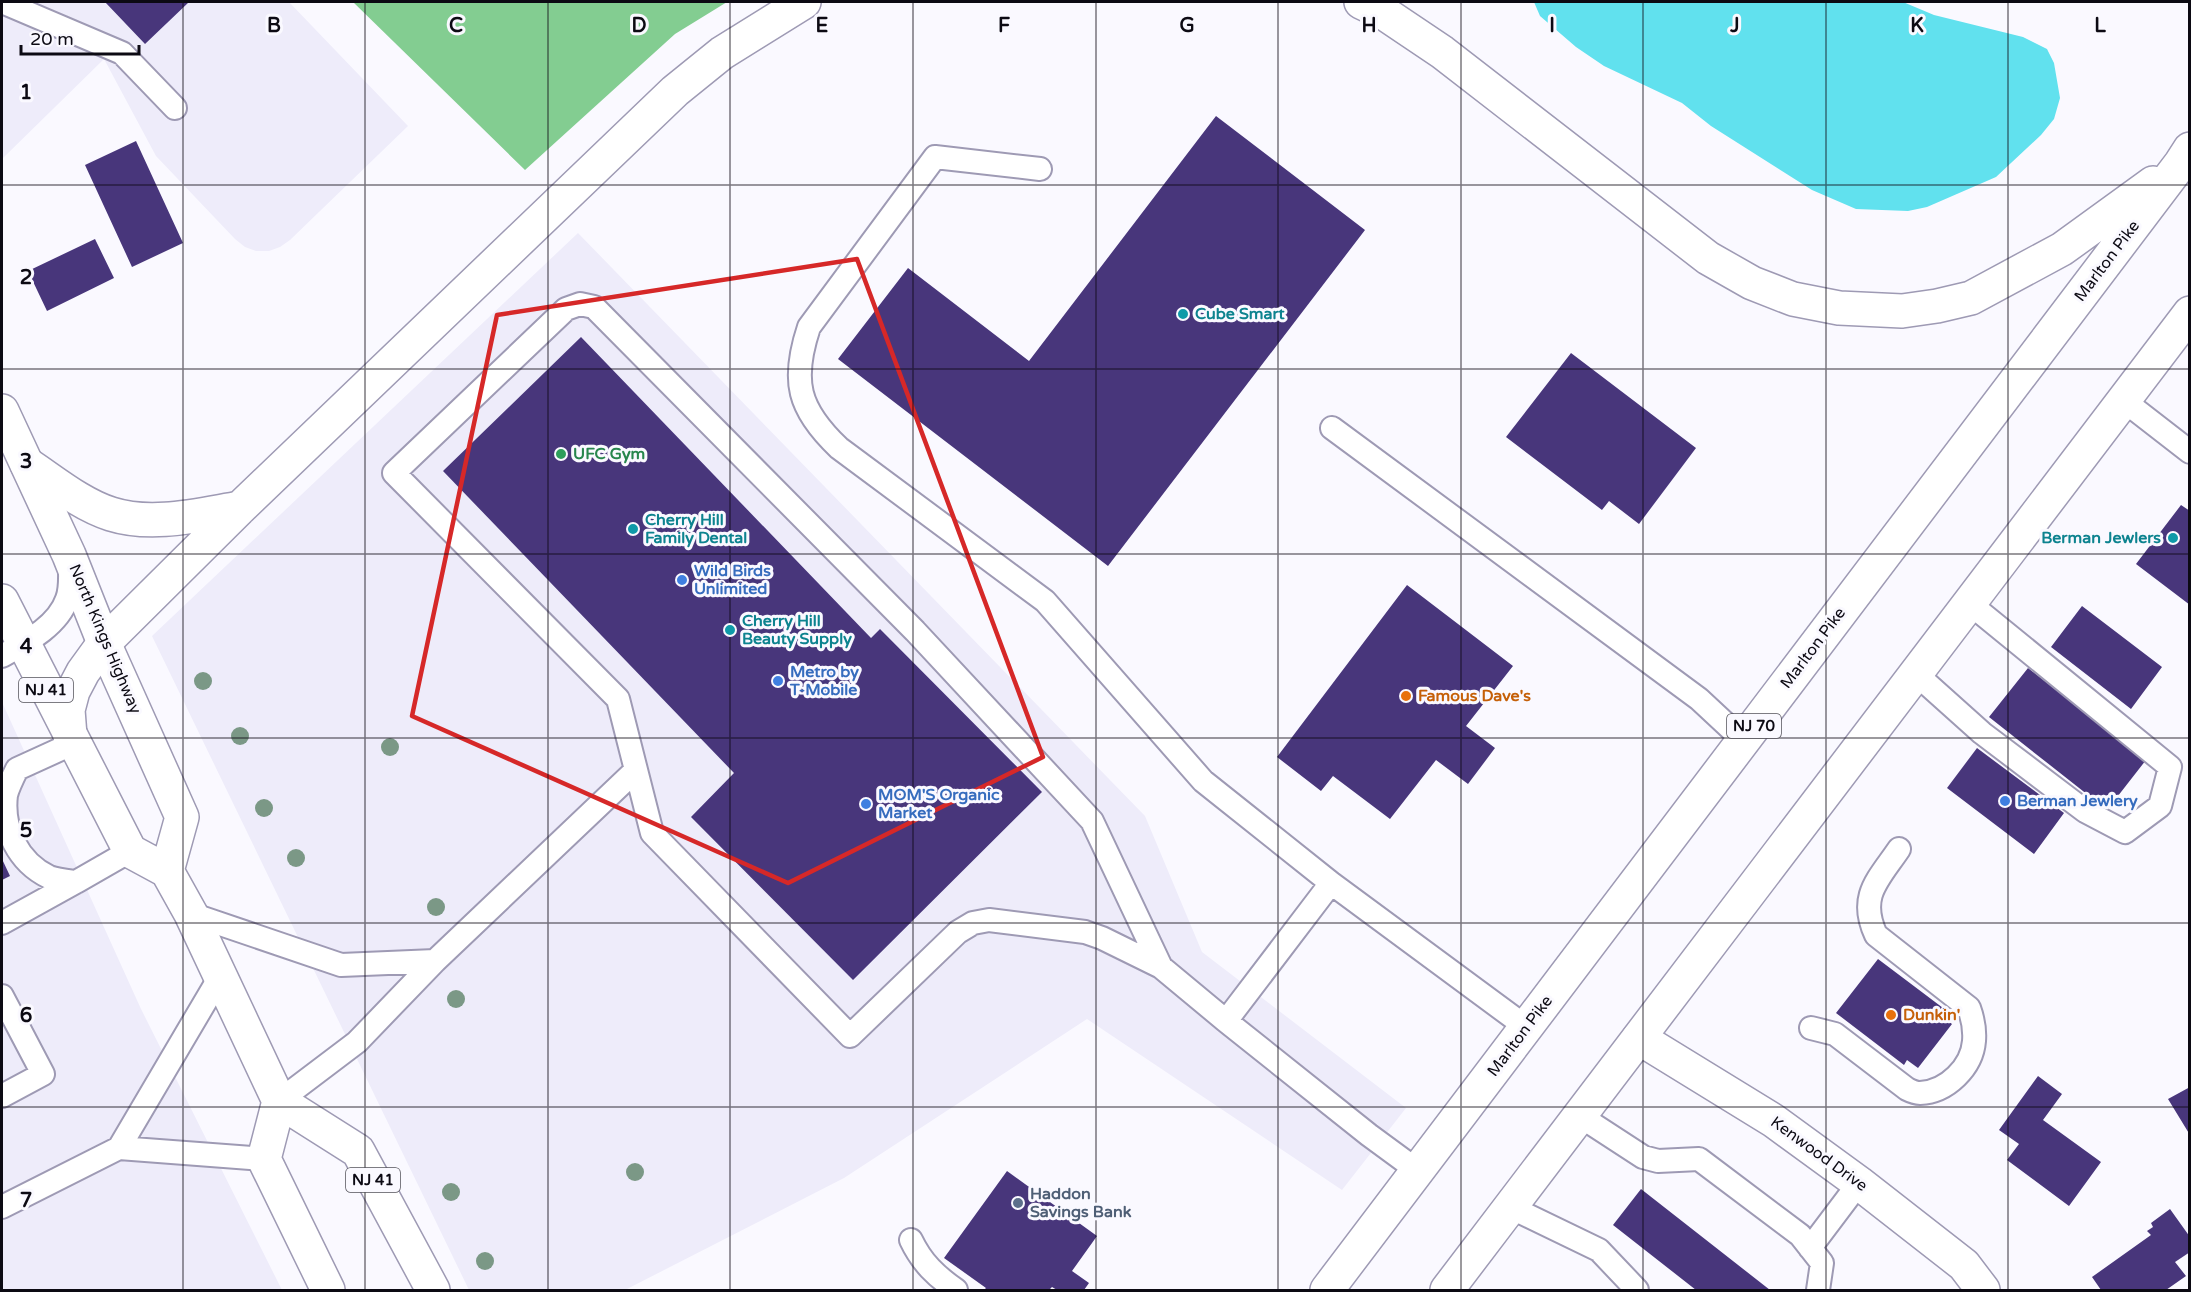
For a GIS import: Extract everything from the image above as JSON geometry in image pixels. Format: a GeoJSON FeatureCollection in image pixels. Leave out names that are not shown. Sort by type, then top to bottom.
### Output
{"type":"FeatureCollection","features":[{"type":"Feature","properties":{"kind":"main road"},"geometry":{"type":"LineString","coordinates":[[70,736],[68,710],[74,691],[82,672],[104,643],[240,508],[675,91],[722,53],[804,2]]}},
{"type":"Feature","properties":{"kind":"main road"},"geometry":{"type":"LineString","coordinates":[[1361,2],[1384,12],[1442,52],[1707,258],[1752,283],[1793,299],[1839,308],[1902,311],[1971,298],[2062,249],[2185,156]]}},
{"type":"Feature","properties":{"kind":"main road","name":"Marlton Pike"},"geometry":{"type":"LineString","coordinates":[[1327,1290],[2185,156]]}},
{"type":"Feature","properties":{"kind":"main road"},"geometry":{"type":"LineString","coordinates":[[1460,1285],[1510,1207],[2190,313]]}},
{"type":"Feature","properties":{"kind":"main road","name":"North Kings Highway"},"geometry":{"type":"LineString","coordinates":[[2,411],[69,555],[104,643],[182,817],[167,871]]}},
{"type":"Feature","properties":{"kind":"main road"},"geometry":{"type":"LineString","coordinates":[[27,464],[91,505],[112,514],[135,519],[161,520],[240,508]]}},
{"type":"Feature","properties":{"kind":"main road","name":"NJ 41"},"geometry":{"type":"LineString","coordinates":[[2,601],[12,650],[70,736],[130,851]]}},
{"type":"Feature","properties":{"kind":"main road"},"geometry":{"type":"LineString","coordinates":[[130,851],[167,871],[221,975],[279,1101],[264,1159],[328,1290]]}},
{"type":"Feature","properties":{"kind":"main road","name":"Kenwood Drive"},"geometry":{"type":"LineString","coordinates":[[1639,1038],[1774,1120],[1964,1265],[1983,1290]]}},
{"type":"Feature","properties":{"kind":"main road","name":"NJ 41"},"geometry":{"type":"LineString","coordinates":[[279,1101],[358,1151],[433,1290]]}},
{"type":"Feature","properties":{"kind":"lane"},"geometry":{"type":"LineString","coordinates":[[2,2],[122,53],[175,108]]}},
{"type":"Feature","properties":{"kind":"lane"},"geometry":{"type":"LineString","coordinates":[[1041,169],[935,157],[808,327],[800,353],[799,380],[806,406],[819,430],[839,448],[1045,601],[1203,781],[1331,883],[1527,1027]]}},
{"type":"Feature","properties":{"kind":"lane"},"geometry":{"type":"LineString","coordinates":[[1161,967],[1092,820],[915,631],[594,307],[580,304],[566,309],[394,472],[618,699],[652,834],[850,1036],[958,932],[973,923],[988,920],[1085,932],[1161,967],[1226,1022],[1418,1172]]}},
{"type":"Feature","properties":{"kind":"lane"},"geometry":{"type":"LineString","coordinates":[[2123,400],[2190,452]]}},
{"type":"Feature","properties":{"kind":"lane"},"geometry":{"type":"LineString","coordinates":[[1332,428],[1699,699],[1743,740]]}},
{"type":"Feature","properties":{"kind":"lane"},"geometry":{"type":"LineString","coordinates":[[12,650],[43,629],[58,615],[67,599],[70,582],[69,555]]}},
{"type":"Feature","properties":{"kind":"lane"},"geometry":{"type":"LineString","coordinates":[[1915,673],[1982,734],[2085,811],[2125,832],[2160,806],[2170,767],[1969,603]]}},
{"type":"Feature","properties":{"kind":"lane"},"geometry":{"type":"LineString","coordinates":[[70,736],[63,748],[17,769],[6,793],[5,819],[13,843],[28,863],[50,877],[76,882]]}},
{"type":"Feature","properties":{"kind":"lane"},"geometry":{"type":"LineString","coordinates":[[279,1101],[357,1042],[435,961],[636,770]]}},
{"type":"Feature","properties":{"kind":"lane"},"geometry":{"type":"LineString","coordinates":[[1811,1028],[1835,1034],[1907,1089],[1919,1093],[1940,1088],[1956,1077],[1966,1064],[1974,1043],[1974,1022],[1969,1008],[1876,935],[1869,919],[1868,901],[1873,887],[1899,849]]}},
{"type":"Feature","properties":{"kind":"lane"},"geometry":{"type":"LineString","coordinates":[[2,923],[130,851]]}},
{"type":"Feature","properties":{"kind":"lane"},"geometry":{"type":"LineString","coordinates":[[1226,1022],[1331,883]]}},
{"type":"Feature","properties":{"kind":"lane"},"geometry":{"type":"LineString","coordinates":[[191,914],[341,964],[435,961]]}},
{"type":"Feature","properties":{"kind":"lane"},"geometry":{"type":"LineString","coordinates":[[119,1148],[221,975]]}},
{"type":"Feature","properties":{"kind":"lane"},"geometry":{"type":"LineString","coordinates":[[2,996],[43,1074],[2,1096]]}},
{"type":"Feature","properties":{"kind":"lane"},"geometry":{"type":"LineString","coordinates":[[1580,1116],[1643,1157],[1658,1161],[1699,1159],[1800,1236],[1822,1263],[1818,1290]]}},
{"type":"Feature","properties":{"kind":"lane"},"geometry":{"type":"LineString","coordinates":[[2,1207],[119,1148],[264,1159]]}},
{"type":"Feature","properties":{"kind":"lane"},"geometry":{"type":"LineString","coordinates":[[1810,1248],[1859,1183]]}},
{"type":"Feature","properties":{"kind":"lane"},"geometry":{"type":"LineString","coordinates":[[1510,1207],[1599,1250],[1637,1290]]}},
{"type":"Feature","properties":{"kind":"lane"},"geometry":{"type":"LineString","coordinates":[[911,1240],[919,1256],[933,1274],[956,1290]]}},
{"type":"Feature","properties":{"kind":"highlighted area"},"geometry":{"type":"Polygon","coordinates":[[[857,259],[1043,757],[788,883],[412,716],[497,315],[857,259]]]}},
{"type":"Feature","properties":{"kind":"shaded area"},"geometry":{"type":"Polygon","coordinates":[[[2,2],[289,2],[408,126],[290,240],[269,251],[256,251],[245,247],[235,239],[156,156],[104,59],[2,159],[2,2]]]}},
{"type":"Feature","properties":{"kind":"shaded area"},"geometry":{"type":"Polygon","coordinates":[[[578,233],[1145,816],[1202,952],[1406,1108],[1342,1190],[1087,1019],[844,1178],[625,1290],[469,1290],[152,636],[578,233]]]}},
{"type":"Feature","properties":{"kind":"shaded area"},"geometry":{"type":"Polygon","coordinates":[[[2,702],[141,1009],[282,1290],[2,1290],[2,702]]]}},
{"type":"Feature","properties":{"kind":"green space"},"geometry":{"type":"Polygon","coordinates":[[[353,2],[727,2],[675,34],[525,170],[353,2]]]}},
{"type":"Feature","properties":{"kind":"water"},"geometry":{"type":"Polygon","coordinates":[[[1534,2],[1903,2],[1934,15],[2023,37],[2047,49],[2054,63],[2060,98],[2054,119],[2041,135],[1996,177],[1927,207],[1908,211],[1856,209],[1812,190],[1711,126],[1682,103],[1604,66],[1576,47],[1540,16],[1534,2]]]}},
{"type":"Feature","properties":{"kind":"building"},"geometry":{"type":"Polygon","coordinates":[[[105,2],[189,2],[145,44],[105,2]]]}},
{"type":"Feature","properties":{"kind":"building","name":"Cube Smart"},"geometry":{"type":"Polygon","coordinates":[[[1216,116],[1365,230],[1108,566],[838,359],[908,268],[1029,361],[1216,116]]]}},
{"type":"Feature","properties":{"kind":"building"},"geometry":{"type":"Polygon","coordinates":[[[136,141],[183,243],[132,267],[85,165],[136,141]]]}},
{"type":"Feature","properties":{"kind":"building"},"geometry":{"type":"Polygon","coordinates":[[[95,239],[114,278],[47,311],[28,271],[95,239]]]}},
{"type":"Feature","properties":{"kind":"building"},"geometry":{"type":"Polygon","coordinates":[[[581,337],[871,638],[880,629],[1042,792],[853,980],[691,817],[734,773],[443,471],[581,337]]]}},
{"type":"Feature","properties":{"kind":"building"},"geometry":{"type":"Polygon","coordinates":[[[1571,353],[1696,448],[1639,524],[1609,501],[1602,510],[1506,437],[1571,353]]]}},
{"type":"Feature","properties":{"kind":"building","name":"Berman Jewlers"},"geometry":{"type":"Polygon","coordinates":[[[2181,505],[2190,511],[2190,605],[2136,564],[2181,505]]]}},
{"type":"Feature","properties":{"kind":"building","name":"Famous Dave's"},"geometry":{"type":"Polygon","coordinates":[[[1407,585],[1513,666],[1466,726],[1495,748],[1468,784],[1436,760],[1390,819],[1333,776],[1321,791],[1277,757],[1407,585]]]}},
{"type":"Feature","properties":{"kind":"building"},"geometry":{"type":"Polygon","coordinates":[[[2082,606],[2162,667],[2131,709],[2051,647],[2082,606]]]}},
{"type":"Feature","properties":{"kind":"building"},"geometry":{"type":"Polygon","coordinates":[[[2028,668],[2146,760],[2107,810],[1989,717],[2028,668]]]}},
{"type":"Feature","properties":{"kind":"building","name":"Berman Jewlery"},"geometry":{"type":"Polygon","coordinates":[[[1977,748],[2064,813],[2034,854],[1947,788],[1977,748]]]}},
{"type":"Feature","properties":{"kind":"building"},"geometry":{"type":"Polygon","coordinates":[[[2,859],[10,876],[2,880],[2,859]]]}},
{"type":"Feature","properties":{"kind":"building","name":"Dunkin'"},"geometry":{"type":"Polygon","coordinates":[[[1878,959],[1947,1011],[1943,1017],[1952,1024],[1918,1068],[1907,1060],[1904,1065],[1836,1013],[1878,959]]]}},
{"type":"Feature","properties":{"kind":"building"},"geometry":{"type":"Polygon","coordinates":[[[2038,1076],[2062,1094],[2043,1120],[2101,1162],[2069,1206],[2007,1160],[2019,1144],[1999,1130],[2038,1076]]]}},
{"type":"Feature","properties":{"kind":"building"},"geometry":{"type":"Polygon","coordinates":[[[2190,1087],[2190,1135],[2168,1099],[2190,1087]]]}},
{"type":"Feature","properties":{"kind":"building","name":"Haddon Savings Bank"},"geometry":{"type":"Polygon","coordinates":[[[1007,1171],[1097,1236],[1072,1271],[1089,1283],[1084,1290],[1057,1290],[1052,1287],[1049,1290],[984,1290],[986,1288],[944,1258],[1007,1171]]]}},
{"type":"Feature","properties":{"kind":"building"},"geometry":{"type":"Polygon","coordinates":[[[1641,1189],[1770,1290],[1696,1290],[1613,1225],[1641,1189]]]}},
{"type":"Feature","properties":{"kind":"building"},"geometry":{"type":"Polygon","coordinates":[[[2170,1209],[2190,1237],[2190,1252],[2175,1262],[2186,1276],[2166,1290],[2101,1290],[2092,1277],[2151,1235],[2147,1231],[2153,1227],[2151,1223],[2170,1209]]]}},
{"type":"Feature","properties":{"kind":"place","name":"Cube Smart"},"geometry":{"type":"Point","coordinates":[1183,314]}},
{"type":"Feature","properties":{"kind":"place","name":"UFC Gym"},"geometry":{"type":"Point","coordinates":[561,454]}},
{"type":"Feature","properties":{"kind":"place","name":"Cherry Hill Family Dental"},"geometry":{"type":"Point","coordinates":[633,529]}},
{"type":"Feature","properties":{"kind":"place","name":"Berman Jewlers"},"geometry":{"type":"Point","coordinates":[2173,538]}},
{"type":"Feature","properties":{"kind":"place","name":"Wild Birds Unlimited"},"geometry":{"type":"Point","coordinates":[682,580]}},
{"type":"Feature","properties":{"kind":"place","name":"Cherry Hill Beauty Supply"},"geometry":{"type":"Point","coordinates":[730,630]}},
{"type":"Feature","properties":{"kind":"place","name":"Metro by T-Mobile"},"geometry":{"type":"Point","coordinates":[778,681]}},
{"type":"Feature","properties":{"kind":"place","name":"Famous Dave's"},"geometry":{"type":"Point","coordinates":[1406,696]}},
{"type":"Feature","properties":{"kind":"place","name":"Berman Jewlery"},"geometry":{"type":"Point","coordinates":[2005,801]}},
{"type":"Feature","properties":{"kind":"place","name":"MOM'S Organic Market"},"geometry":{"type":"Point","coordinates":[866,804]}},
{"type":"Feature","properties":{"kind":"place","name":"Dunkin'"},"geometry":{"type":"Point","coordinates":[1891,1015]}},
{"type":"Feature","properties":{"kind":"place","name":"Haddon Savings Bank"},"geometry":{"type":"Point","coordinates":[1018,1203]}}]}
